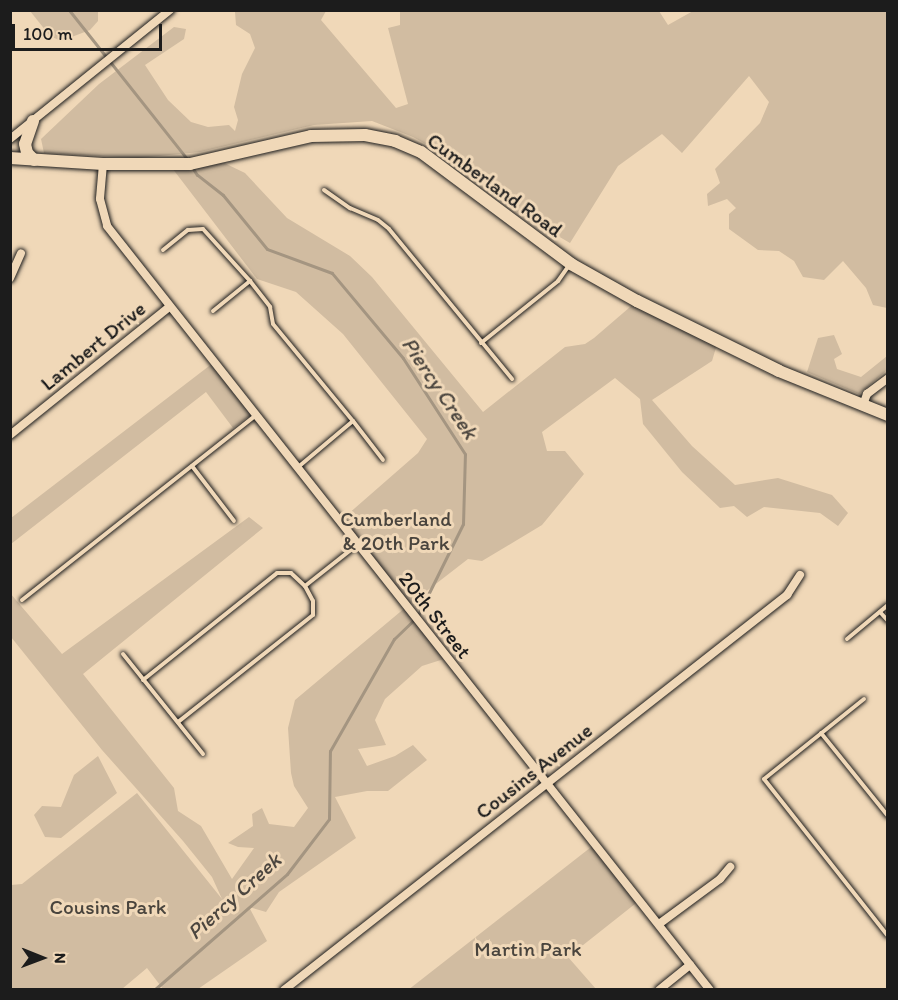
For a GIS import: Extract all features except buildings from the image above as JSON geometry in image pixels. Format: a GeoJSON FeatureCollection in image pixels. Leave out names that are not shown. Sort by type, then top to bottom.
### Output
{"type":"FeatureCollection","features":[{"type":"Feature","properties":{"kind":"street"},"geometry":{"type":"LineString","coordinates":[[10,139],[170,10]]}},
{"type":"Feature","properties":{"kind":"street"},"geometry":{"type":"LineString","coordinates":[[33,121],[25,144],[27,153],[34,160]]}},
{"type":"Feature","properties":{"kind":"street","name":"Cumberland Road"},"geometry":{"type":"LineString","coordinates":[[10,158],[103,164],[190,164],[311,136],[337,134],[395,141],[421,152],[571,264],[779,371],[888,415]]}},
{"type":"Feature","properties":{"kind":"street","name":"20th Street"},"geometry":{"type":"LineString","coordinates":[[103,164],[100,198],[107,226],[296,469],[710,990]]}},
{"type":"Feature","properties":{"kind":"street"},"geometry":{"type":"LineString","coordinates":[[10,278],[21,253]]}},
{"type":"Feature","properties":{"kind":"street","name":"Lambert Drive"},"geometry":{"type":"LineString","coordinates":[[10,435],[169,307]]}},
{"type":"Feature","properties":{"kind":"street"},"geometry":{"type":"LineString","coordinates":[[863,405],[867,394],[888,378]]}},
{"type":"Feature","properties":{"kind":"street","name":"Cousins Avenue"},"geometry":{"type":"LineString","coordinates":[[284,990],[787,595],[800,575]]}},
{"type":"Feature","properties":{"kind":"street"},"geometry":{"type":"LineString","coordinates":[[659,924],[720,879],[730,867]]}},
{"type":"Feature","properties":{"kind":"street"},"geometry":{"type":"LineString","coordinates":[[659,990],[690,965]]}},
{"type":"Feature","properties":{"kind":"lane"},"geometry":{"type":"LineString","coordinates":[[324,190],[350,208],[378,220],[389,229],[512,379]]}},
{"type":"Feature","properties":{"kind":"lane"},"geometry":{"type":"LineString","coordinates":[[163,250],[188,230],[203,229],[270,307],[273,324],[383,460]]}},
{"type":"Feature","properties":{"kind":"lane"},"geometry":{"type":"LineString","coordinates":[[481,343],[558,281],[571,264]]}},
{"type":"Feature","properties":{"kind":"lane"},"geometry":{"type":"LineString","coordinates":[[213,311],[249,281]]}},
{"type":"Feature","properties":{"kind":"lane"},"geometry":{"type":"LineString","coordinates":[[22,600],[255,416]]}},
{"type":"Feature","properties":{"kind":"lane"},"geometry":{"type":"LineString","coordinates":[[296,469],[353,421]]}},
{"type":"Feature","properties":{"kind":"lane"},"geometry":{"type":"LineString","coordinates":[[192,466],[234,521]]}},
{"type":"Feature","properties":{"kind":"lane"},"geometry":{"type":"LineString","coordinates":[[304,586],[357,545]]}},
{"type":"Feature","properties":{"kind":"lane"},"geometry":{"type":"LineString","coordinates":[[143,680],[277,573],[291,573],[304,586],[313,601],[313,615],[178,722]]}},
{"type":"Feature","properties":{"kind":"lane"},"geometry":{"type":"LineString","coordinates":[[848,639],[888,605]]}},
{"type":"Feature","properties":{"kind":"lane"},"geometry":{"type":"LineString","coordinates":[[880,612],[888,621]]}},
{"type":"Feature","properties":{"kind":"lane"},"geometry":{"type":"LineString","coordinates":[[123,654],[203,754]]}},
{"type":"Feature","properties":{"kind":"lane"},"geometry":{"type":"LineString","coordinates":[[864,699],[764,779],[888,936]]}},
{"type":"Feature","properties":{"kind":"lane"},"geometry":{"type":"LineString","coordinates":[[821,733],[888,816]]}},
{"type":"Feature","properties":{"kind":"green space"},"geometry":{"type":"Polygon","coordinates":[[[30,11],[98,11],[98,21],[90,30],[61,41],[50,36],[30,11]]]}},
{"type":"Feature","properties":{"kind":"green space"},"geometry":{"type":"Polygon","coordinates":[[[326,11],[321,20],[396,108],[408,104],[388,28],[400,25],[400,11],[659,11],[668,25],[693,11],[887,11],[887,308],[873,305],[866,288],[843,261],[824,280],[803,277],[794,261],[779,251],[758,250],[729,229],[729,214],[736,208],[727,199],[708,206],[707,194],[720,183],[715,169],[760,123],[769,102],[749,76],[682,153],[662,134],[618,166],[570,243],[520,214],[460,163],[413,137],[372,121],[314,125],[200,152],[138,158],[44,153],[41,139],[99,84],[174,27],[186,29],[184,39],[145,65],[168,100],[191,122],[208,127],[229,125],[235,131],[238,120],[234,107],[242,74],[255,48],[250,34],[236,25],[235,12],[326,11]]]}},
{"type":"Feature","properties":{"kind":"green space","name":"Cumberland & 20th Park"},"geometry":{"type":"Polygon","coordinates":[[[216,159],[245,173],[287,218],[350,256],[372,277],[483,412],[565,347],[585,344],[594,338],[637,301],[718,341],[712,361],[652,400],[692,446],[735,485],[778,478],[832,495],[848,513],[838,526],[820,513],[764,507],[747,517],[734,506],[720,508],[682,472],[643,424],[640,399],[615,378],[542,432],[547,451],[565,451],[584,474],[542,525],[482,561],[468,559],[406,607],[339,522],[418,453],[427,439],[343,334],[296,292],[257,279],[169,164],[216,159]]]}},
{"type":"Feature","properties":{"kind":"green space"},"geometry":{"type":"Polygon","coordinates":[[[834,335],[842,354],[834,359],[837,369],[861,377],[887,356],[887,370],[859,394],[807,372],[818,338],[834,335]]]}},
{"type":"Feature","properties":{"kind":"green space"},"geometry":{"type":"Polygon","coordinates":[[[213,363],[252,414],[233,428],[206,392],[11,544],[11,518],[213,363]]]}},
{"type":"Feature","properties":{"kind":"green space","name":"Cousins Park"},"geometry":{"type":"Polygon","coordinates":[[[249,517],[263,528],[83,674],[174,788],[178,811],[201,826],[232,879],[254,848],[238,847],[228,843],[253,826],[252,814],[262,808],[269,824],[294,827],[308,808],[294,786],[291,773],[288,728],[295,700],[406,607],[447,658],[422,666],[385,699],[375,720],[386,745],[358,749],[367,766],[395,756],[413,745],[427,760],[388,791],[367,791],[335,797],[356,838],[279,892],[266,912],[249,907],[267,941],[198,989],[163,989],[147,968],[122,989],[11,989],[11,885],[22,884],[137,793],[222,899],[212,877],[102,750],[11,637],[10,593],[62,654],[249,517]]]}},
{"type":"Feature","properties":{"kind":"green space"},"geometry":{"type":"Polygon","coordinates":[[[98,756],[117,793],[61,838],[45,837],[34,815],[42,806],[61,807],[74,775],[98,756]]]}},
{"type":"Feature","properties":{"kind":"green space","name":"Martin Park"},"geometry":{"type":"Polygon","coordinates":[[[595,844],[640,900],[568,957],[596,989],[408,990],[595,844]]]}},
{"type":"Feature","properties":{"kind":"waterway","name":"Piercy Creek"},"geometry":{"type":"LineString","coordinates":[[69,10],[187,159]]}},
{"type":"Feature","properties":{"kind":"waterway","name":"Piercy Creek"},"geometry":{"type":"LineString","coordinates":[[154,990],[287,874],[329,819],[330,751],[394,639],[417,617],[463,524],[465,454],[403,358],[332,273],[267,249],[223,195],[197,175],[192,167]]}}]}
